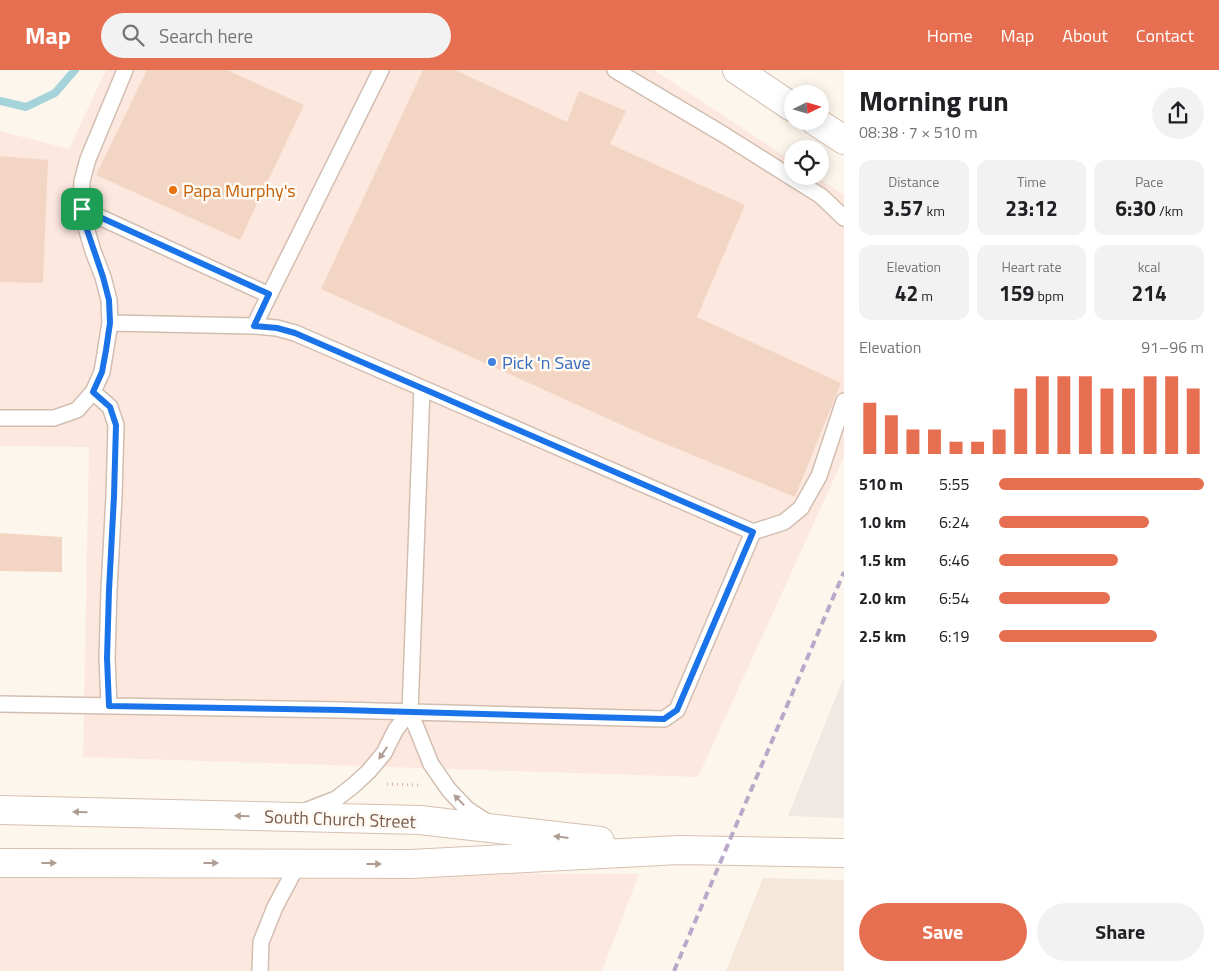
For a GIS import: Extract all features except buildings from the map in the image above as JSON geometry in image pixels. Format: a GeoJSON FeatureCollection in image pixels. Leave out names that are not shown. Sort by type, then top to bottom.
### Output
{"type":"FeatureCollection","features":[{"type":"Feature","properties":{"kind":"main road"},"geometry":{"type":"LineString","coordinates":[[737,70],[784,102]]}},
{"type":"Feature","properties":{"kind":"main road"},"geometry":{"type":"LineString","coordinates":[[829,130],[844,140]]}},
{"type":"Feature","properties":{"kind":"main road","name":"South Church Street"},"geometry":{"type":"LineString","coordinates":[[0,810],[420,820],[679,850]]}},
{"type":"Feature","properties":{"kind":"main road","name":"South Church Street"},"geometry":{"type":"LineString","coordinates":[[0,863],[411,864],[679,850],[844,853]]}},
{"type":"Feature","properties":{"kind":"lane"},"geometry":{"type":"LineString","coordinates":[[0,418],[54,418],[77,410],[93,392],[102,372],[110,323],[109,300],[85,224],[82,209],[82,181],[88,159],[125,70]]}},
{"type":"Feature","properties":{"kind":"lane"},"geometry":{"type":"LineString","coordinates":[[254,326],[381,70]]}},
{"type":"Feature","properties":{"kind":"lane"},"geometry":{"type":"LineString","coordinates":[[615,70],[721,133],[821,196],[844,218]]}},
{"type":"Feature","properties":{"kind":"lane"},"geometry":{"type":"LineString","coordinates":[[82,209],[269,294]]}},
{"type":"Feature","properties":{"kind":"lane"},"geometry":{"type":"LineString","coordinates":[[110,323],[254,326],[277,328],[295,333],[753,532],[784,522],[801,508],[819,476],[844,401]]}},
{"type":"Feature","properties":{"kind":"lane"},"geometry":{"type":"LineString","coordinates":[[422,388],[410,712],[431,764],[449,790],[467,809],[498,830]]}},
{"type":"Feature","properties":{"kind":"lane"},"geometry":{"type":"LineString","coordinates":[[93,392],[110,407],[116,425],[107,658],[109,706]]}},
{"type":"Feature","properties":{"kind":"lane"},"geometry":{"type":"LineString","coordinates":[[0,704],[664,719],[677,710],[753,532]]}},
{"type":"Feature","properties":{"kind":"lane"},"geometry":{"type":"LineString","coordinates":[[287,817],[336,799],[354,785],[384,753],[396,729],[410,712]]}},
{"type":"Feature","properties":{"kind":"lane"},"geometry":{"type":"LineString","coordinates":[[260,971],[261,942],[275,907],[298,864]]}},
{"type":"Feature","properties":{"kind":"path"},"geometry":{"type":"LineString","coordinates":[[383,784],[422,785]]}},
{"type":"Feature","properties":{"kind":"shaded area"},"geometry":{"type":"Polygon","coordinates":[[[106,70],[654,70],[784,156],[784,185],[829,185],[844,195],[844,457],[698,777],[83,757],[89,447],[0,446],[0,131],[69,149],[106,70]]]}},
{"type":"Feature","properties":{"kind":"shaded area"},"geometry":{"type":"Polygon","coordinates":[[[844,677],[844,818],[788,816],[844,677]]]}},
{"type":"Feature","properties":{"kind":"shaded area"},"geometry":{"type":"Polygon","coordinates":[[[0,872],[639,874],[602,971],[0,971],[0,872]]]}},
{"type":"Feature","properties":{"kind":"shaded area"},"geometry":{"type":"Polygon","coordinates":[[[763,878],[844,880],[844,971],[726,971],[763,878]]]}},
{"type":"Feature","properties":{"kind":"waterway"},"geometry":{"type":"LineString","coordinates":[[0,101],[26,107],[55,93],[75,70]]}},
{"type":"Feature","properties":{"kind":"railway"},"geometry":{"type":"LineString","coordinates":[[674,971],[844,572]]}},
{"type":"Feature","properties":{"kind":"place","name":"Papa Murphy's"},"geometry":{"type":"Point","coordinates":[173,190]}},
{"type":"Feature","properties":{"kind":"place","name":"Pick 'n Save"},"geometry":{"type":"Point","coordinates":[492,362]}},
{"type":"Feature","properties":{"kind":"route"},"geometry":{"type":"LineString","coordinates":[[82,209],[269,294],[254,326],[277,328],[295,333],[753,532],[677,710],[664,719],[109,706],[107,658],[116,425],[110,407],[93,392],[102,372],[106,350],[110,323],[109,300],[82,209]]}}]}
